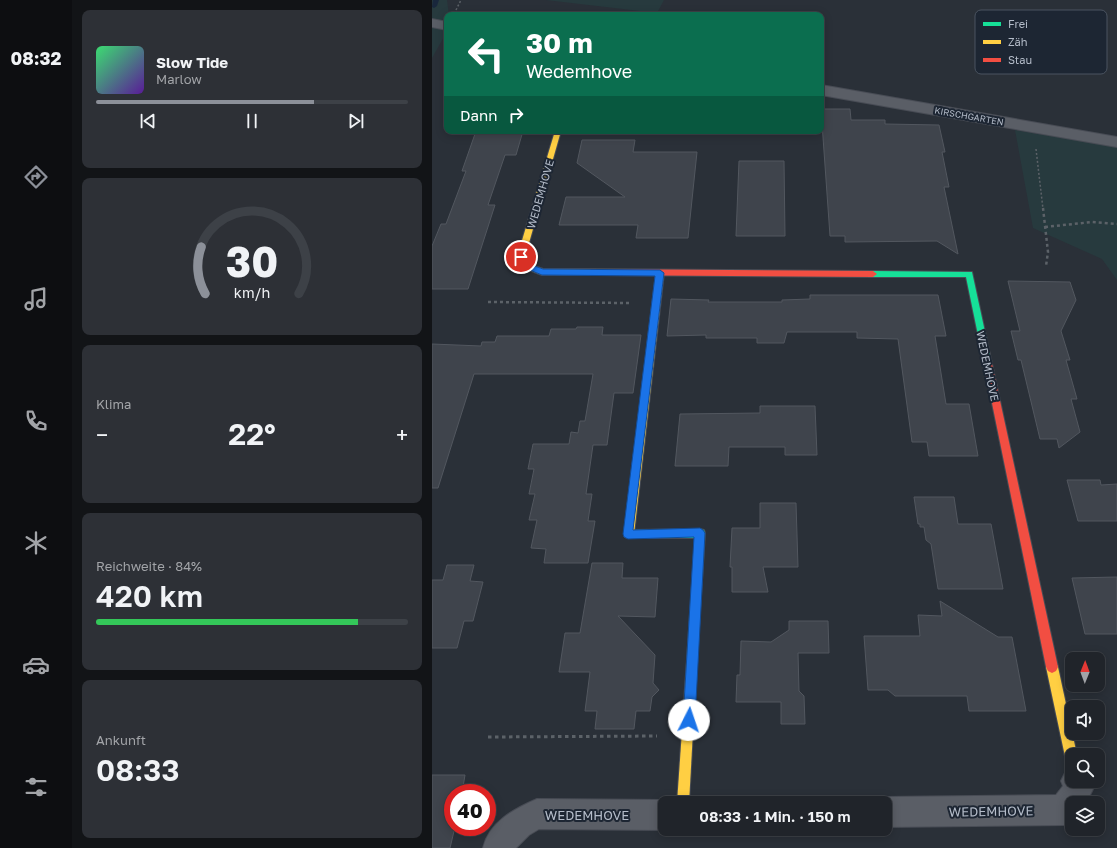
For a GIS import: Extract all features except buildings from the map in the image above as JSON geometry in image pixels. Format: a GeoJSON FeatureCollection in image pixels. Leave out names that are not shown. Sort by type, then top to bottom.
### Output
{"type":"FeatureCollection","features":[{"type":"Feature","properties":{"kind":"street"},"geometry":{"type":"LineString","coordinates":[[432,23],[444,25]]}},
{"type":"Feature","properties":{"kind":"street","name":"KIRSCHGARTEN"},"geometry":{"type":"LineString","coordinates":[[824,91],[1117,142]]}},
{"type":"Feature","properties":{"kind":"street","name":"WEDEMHOVE"},"geometry":{"type":"LineString","coordinates":[[557,134],[521,257],[529,267],[542,272],[969,274],[1069,748]]}},
{"type":"Feature","properties":{"kind":"street"},"geometry":{"type":"LineString","coordinates":[[660,273],[628,534],[700,533],[684,796]]}},
{"type":"Feature","properties":{"kind":"street","name":"WEDEMHOVE"},"geometry":{"type":"LineString","coordinates":[[892,812],[1064,810],[1078,788]]}},
{"type":"Feature","properties":{"kind":"street","name":"WEDEMHOVE"},"geometry":{"type":"LineString","coordinates":[[498,848],[499,844],[518,824],[537,814],[658,816]]}},
{"type":"Feature","properties":{"kind":"path"},"geometry":{"type":"LineString","coordinates":[[1033,127],[1048,252],[1046,266]]}},
{"type":"Feature","properties":{"kind":"path"},"geometry":{"type":"LineString","coordinates":[[1045,227],[1092,222],[1117,224]]}},
{"type":"Feature","properties":{"kind":"path"},"geometry":{"type":"LineString","coordinates":[[488,302],[655,304]]}},
{"type":"Feature","properties":{"kind":"path"},"geometry":{"type":"LineString","coordinates":[[488,737],[688,736]]}},
{"type":"Feature","properties":{"kind":"green space"},"geometry":{"type":"Polygon","coordinates":[[[432,0],[447,0],[449,12],[444,12],[444,37],[432,58],[432,0]]]}},
{"type":"Feature","properties":{"kind":"green space"},"geometry":{"type":"Polygon","coordinates":[[[546,0],[664,0],[658,12],[546,0]]]}},
{"type":"Feature","properties":{"kind":"green space"},"geometry":{"type":"Polygon","coordinates":[[[1015,130],[1117,147],[1117,280],[1102,259],[1033,228],[1015,130]]]}},
{"type":"Feature","properties":{"kind":"waterway"},"geometry":{"type":"LineString","coordinates":[[434,6],[436,0]]}},
{"type":"Feature","properties":{"kind":"traffic: fast"},"geometry":{"type":"LineString","coordinates":[[873,274],[969,274],[988,364]]}},
{"type":"Feature","properties":{"kind":"traffic: fast"},"geometry":{"type":"LineString","coordinates":[[629,534],[700,533],[692,659]]}},
{"type":"Feature","properties":{"kind":"traffic: slow"},"geometry":{"type":"LineString","coordinates":[[557,134],[521,257],[529,267],[542,272],[591,272]]}},
{"type":"Feature","properties":{"kind":"traffic: slow"},"geometry":{"type":"LineString","coordinates":[[629,534],[660,273]]}},
{"type":"Feature","properties":{"kind":"traffic: slow"},"geometry":{"type":"LineString","coordinates":[[683,796],[692,659]]}},
{"type":"Feature","properties":{"kind":"traffic: slow"},"geometry":{"type":"LineString","coordinates":[[1052,667],[1069,748]]}},
{"type":"Feature","properties":{"kind":"traffic: jam"},"geometry":{"type":"LineString","coordinates":[[591,272],[873,274]]}},
{"type":"Feature","properties":{"kind":"traffic: jam"},"geometry":{"type":"LineString","coordinates":[[988,364],[1052,667]]}},
{"type":"Feature","properties":{"kind":"route"},"geometry":{"type":"LineString","coordinates":[[521,257],[529,267],[542,272],[660,273],[653,319],[628,534],[700,533],[689,720]]}}]}
